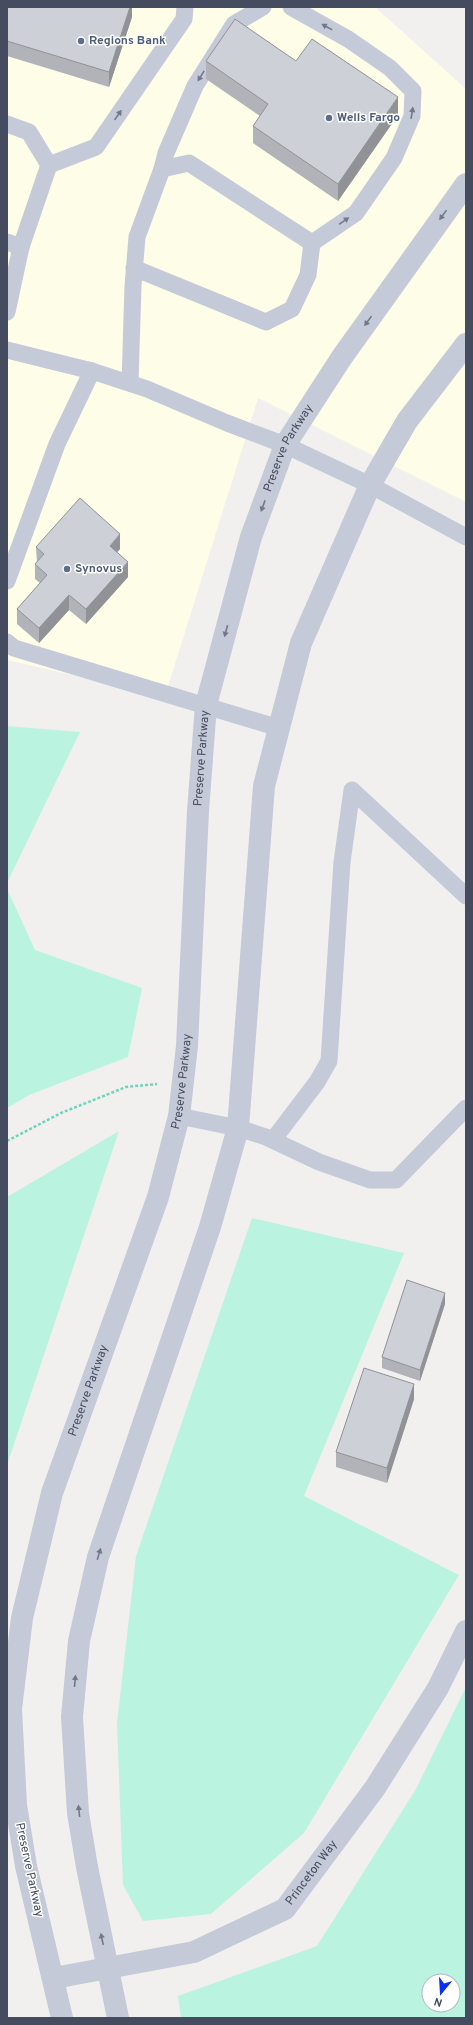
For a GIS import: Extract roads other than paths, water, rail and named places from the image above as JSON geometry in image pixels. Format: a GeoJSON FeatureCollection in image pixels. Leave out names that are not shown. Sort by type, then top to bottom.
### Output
{"type":"FeatureCollection","features":[{"type":"Feature","properties":{"kind":"street","name":"Preserve Parkway"},"geometry":{"type":"LineString","coordinates":[[62,2018],[54,1978],[26,1866],[16,1805],[11,1709],[22,1618],[52,1493],[158,1197],[179,1116],[184,1081],[198,811],[206,705],[251,537],[285,445],[342,358],[466,184]]}},
{"type":"Feature","properties":{"kind":"street"},"geometry":{"type":"LineString","coordinates":[[118,2018],[87,1867],[78,1813],[72,1717],[79,1641],[98,1557],[210,1227],[238,1128],[264,786],[301,643],[370,485],[407,421],[466,344]]}},
{"type":"Feature","properties":{"kind":"street","name":"Princeton Way"},"geometry":{"type":"LineString","coordinates":[[54,1978],[194,1952],[285,1909],[375,1788],[438,1688],[466,1631]]}},
{"type":"Feature","properties":{"kind":"lane"},"geometry":{"type":"LineString","coordinates":[[7,312],[14,244],[49,165],[96,147],[184,19],[185,7]]}},
{"type":"Feature","properties":{"kind":"lane"},"geometry":{"type":"LineString","coordinates":[[130,383],[136,237],[162,169],[166,153],[195,86],[234,24],[263,7]]}},
{"type":"Feature","properties":{"kind":"lane"},"geometry":{"type":"LineString","coordinates":[[134,268],[266,322],[292,309],[308,275],[312,243],[356,212],[394,158],[412,116],[413,91],[390,68],[348,39],[291,7]]}},
{"type":"Feature","properties":{"kind":"lane"},"geometry":{"type":"LineString","coordinates":[[7,124],[29,132],[49,165]]}},
{"type":"Feature","properties":{"kind":"lane"},"geometry":{"type":"LineString","coordinates":[[162,169],[189,163],[312,243]]}},
{"type":"Feature","properties":{"kind":"lane"},"geometry":{"type":"LineString","coordinates":[[7,350],[92,371],[147,388],[227,424],[285,445],[370,485],[466,537]]}},
{"type":"Feature","properties":{"kind":"lane"},"geometry":{"type":"LineString","coordinates":[[7,580],[57,444],[92,371]]}},
{"type":"Feature","properties":{"kind":"lane"},"geometry":{"type":"LineString","coordinates":[[7,642],[14,648],[279,728]]}},
{"type":"Feature","properties":{"kind":"lane"},"geometry":{"type":"LineString","coordinates":[[273,1140],[317,1082],[329,1061],[339,898],[352,790],[466,896]]}},
{"type":"Feature","properties":{"kind":"lane"},"geometry":{"type":"LineString","coordinates":[[179,1116],[238,1128],[273,1140],[319,1162],[370,1180],[396,1180],[466,1108]]}},
{"type":"Feature","properties":{"kind":"place","name":"Regions Bank"},"geometry":{"type":"Point","coordinates":[81,41]}},
{"type":"Feature","properties":{"kind":"place","name":"Wells Fargo"},"geometry":{"type":"Point","coordinates":[329,118]}},
{"type":"Feature","properties":{"kind":"place","name":"Synovus"},"geometry":{"type":"Point","coordinates":[67,569]}}]}
